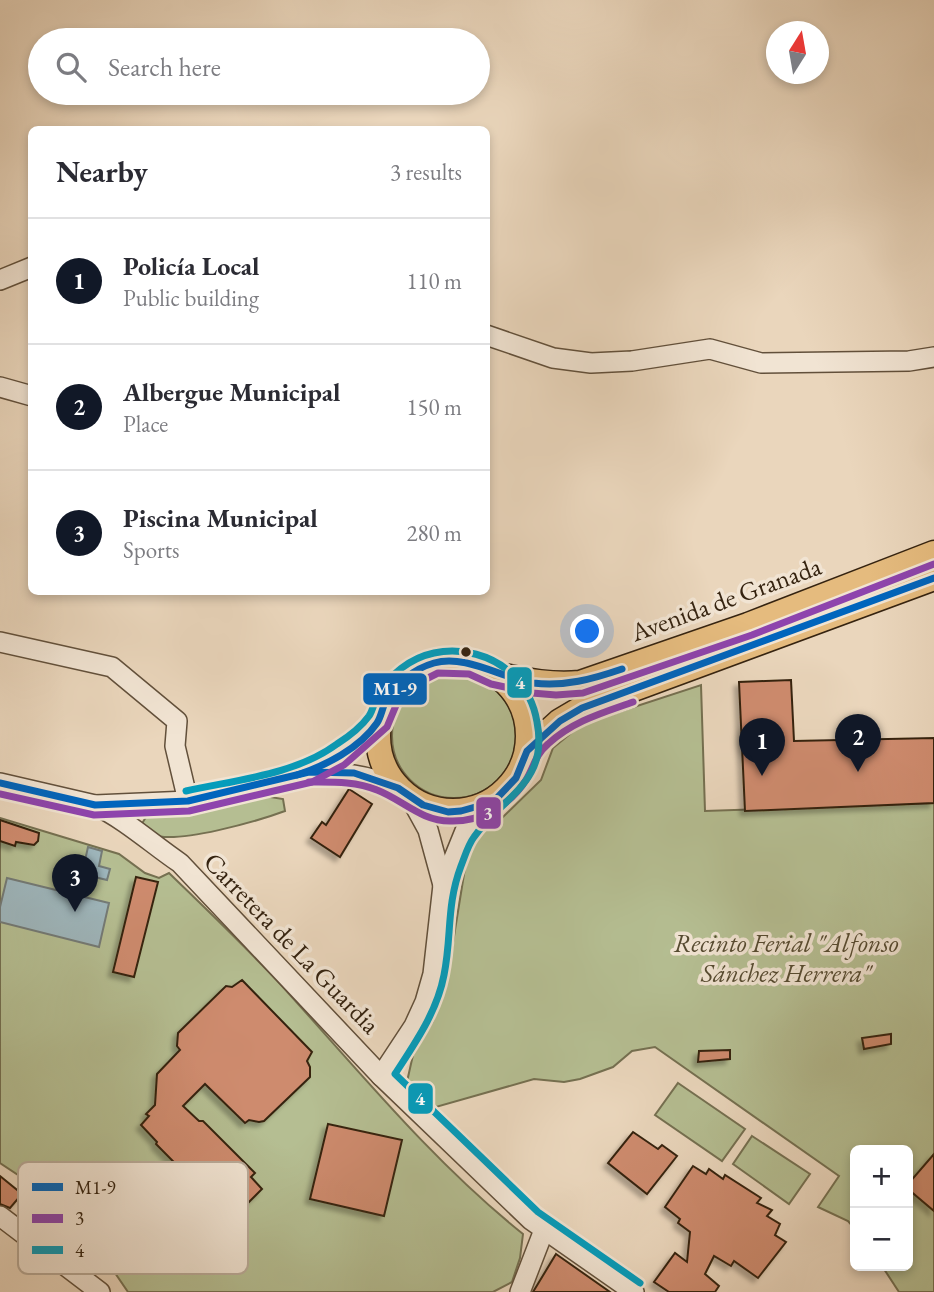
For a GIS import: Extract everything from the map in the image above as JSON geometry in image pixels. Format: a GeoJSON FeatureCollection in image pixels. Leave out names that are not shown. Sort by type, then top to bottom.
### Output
{"type":"FeatureCollection","features":[{"type":"Feature","properties":{"kind":"main road","name":"Avenida de Granada"},"geometry":{"type":"LineString","coordinates":[[495,674],[533,683],[580,683],[748,625],[934,553]]}},
{"type":"Feature","properties":{"kind":"main road","name":"Avenida de Granada"},"geometry":{"type":"LineString","coordinates":[[527,751],[560,721],[582,708],[934,578]]}},
{"type":"Feature","properties":{"kind":"main road"},"geometry":{"type":"LineString","coordinates":[[448,661],[472,664],[495,674],[511,689],[522,708],[528,729],[527,751],[516,778],[496,798],[473,809],[448,811],[423,806],[404,793],[390,778],[380,757],[379,721],[388,698],[413,672],[448,661]]}},
{"type":"Feature","properties":{"kind":"street"},"geometry":{"type":"LineString","coordinates":[[0,281],[28,269]]}},
{"type":"Feature","properties":{"kind":"street"},"geometry":{"type":"LineString","coordinates":[[490,336],[553,358],[591,363],[632,361],[710,349],[761,363],[909,361],[934,357]]}},
{"type":"Feature","properties":{"kind":"street"},"geometry":{"type":"LineString","coordinates":[[0,387],[28,395]]}},
{"type":"Feature","properties":{"kind":"street"},"geometry":{"type":"LineString","coordinates":[[0,642],[112,667],[177,721],[175,746],[188,801]]}},
{"type":"Feature","properties":{"kind":"street"},"geometry":{"type":"LineString","coordinates":[[0,783],[95,805],[188,801],[309,772],[339,756],[379,721]]}},
{"type":"Feature","properties":{"kind":"street"},"geometry":{"type":"LineString","coordinates":[[309,772],[354,773],[377,779],[404,793],[429,830],[443,885]]}},
{"type":"Feature","properties":{"kind":"street"},"geometry":{"type":"LineString","coordinates":[[382,1076],[414,1026],[425,1002],[433,974],[443,885],[465,831],[496,798]]}},
{"type":"Feature","properties":{"kind":"street","name":"Carretera de La Guardia"},"geometry":{"type":"LineString","coordinates":[[95,805],[119,817],[180,863],[382,1076],[531,1220],[634,1292]]}},
{"type":"Feature","properties":{"kind":"street"},"geometry":{"type":"LineString","coordinates":[[0,1216],[18,1230]]}},
{"type":"Feature","properties":{"kind":"street"},"geometry":{"type":"LineString","coordinates":[[520,1292],[544,1230]]}},
{"type":"Feature","properties":{"kind":"street"},"geometry":{"type":"LineString","coordinates":[[76,1274],[100,1292]]}},
{"type":"Feature","properties":{"kind":"green space"},"geometry":{"type":"Polygon","coordinates":[[[454,674],[478,679],[498,692],[511,712],[516,736],[511,760],[498,780],[478,793],[454,798],[430,793],[410,780],[397,760],[392,736],[397,712],[410,692],[430,679],[454,674]]]}},
{"type":"Feature","properties":{"kind":"green space","name":"Recinto Ferial \"Alfonso Sánchez Herrera\""},"geometry":{"type":"Polygon","coordinates":[[[701,685],[705,811],[934,803],[934,1292],[899,1292],[885,1271],[913,1271],[913,1145],[850,1145],[850,1223],[818,1207],[839,1176],[655,1047],[632,1051],[613,1067],[580,1079],[564,1082],[534,1079],[429,1109],[406,1086],[413,1055],[433,1021],[446,986],[465,868],[473,844],[487,825],[502,818],[541,780],[553,748],[582,724],[701,685]]]}},
{"type":"Feature","properties":{"kind":"green space"},"geometry":{"type":"Polygon","coordinates":[[[258,795],[283,799],[285,811],[238,825],[181,836],[153,835],[141,825],[148,814],[232,805],[258,795]]]}},
{"type":"Feature","properties":{"kind":"green space"},"geometry":{"type":"Polygon","coordinates":[[[0,818],[119,854],[145,873],[159,878],[169,873],[268,971],[427,1146],[523,1234],[520,1258],[512,1282],[493,1292],[128,1292],[116,1274],[248,1274],[248,1162],[18,1162],[18,1175],[0,1163],[0,818]]]}},
{"type":"Feature","properties":{"kind":"green space"},"geometry":{"type":"Polygon","coordinates":[[[678,1083],[745,1129],[722,1161],[655,1115],[678,1083]]]}},
{"type":"Feature","properties":{"kind":"green space"},"geometry":{"type":"Polygon","coordinates":[[[752,1136],[810,1174],[789,1204],[733,1164],[752,1136]]]}},
{"type":"Feature","properties":{"kind":"water"},"geometry":{"type":"Polygon","coordinates":[[[88,847],[102,851],[99,866],[110,869],[107,880],[82,874],[88,847]]]}},
{"type":"Feature","properties":{"kind":"water"},"geometry":{"type":"Polygon","coordinates":[[[7,878],[109,903],[99,947],[0,922],[0,907],[7,878]]]}},
{"type":"Feature","properties":{"kind":"building"},"geometry":{"type":"Polygon","coordinates":[[[791,680],[794,741],[934,738],[934,803],[745,811],[739,682],[791,680]]]}},
{"type":"Feature","properties":{"kind":"building"},"geometry":{"type":"Polygon","coordinates":[[[349,789],[372,804],[340,857],[311,838],[322,822],[326,825],[349,789]]]}},
{"type":"Feature","properties":{"kind":"building"},"geometry":{"type":"Polygon","coordinates":[[[0,820],[39,833],[38,841],[34,845],[16,842],[15,846],[0,841],[0,820]]]}},
{"type":"Feature","properties":{"kind":"building"},"geometry":{"type":"Polygon","coordinates":[[[136,877],[158,882],[134,977],[113,972],[136,877]]]}},
{"type":"Feature","properties":{"kind":"building"},"geometry":{"type":"Polygon","coordinates":[[[242,980],[312,1052],[307,1061],[310,1077],[264,1121],[249,1120],[245,1123],[205,1084],[183,1106],[199,1121],[203,1121],[244,1162],[174,1162],[141,1125],[149,1116],[146,1114],[155,1105],[157,1074],[180,1050],[177,1046],[178,1033],[226,986],[232,987],[242,980]]]}},
{"type":"Feature","properties":{"kind":"building"},"geometry":{"type":"Polygon","coordinates":[[[891,1034],[891,1044],[864,1049],[862,1038],[891,1034]]]}},
{"type":"Feature","properties":{"kind":"building"},"geometry":{"type":"Polygon","coordinates":[[[730,1050],[730,1059],[698,1062],[699,1051],[730,1050]]]}},
{"type":"Feature","properties":{"kind":"building"},"geometry":{"type":"Polygon","coordinates":[[[328,1124],[402,1140],[384,1216],[310,1199],[328,1124]]]}},
{"type":"Feature","properties":{"kind":"building"},"geometry":{"type":"Polygon","coordinates":[[[633,1132],[658,1149],[662,1145],[677,1156],[647,1194],[608,1163],[633,1132]]]}},
{"type":"Feature","properties":{"kind":"building"},"geometry":{"type":"Polygon","coordinates":[[[934,1154],[934,1211],[913,1193],[913,1178],[934,1154]]]}},
{"type":"Feature","properties":{"kind":"building"},"geometry":{"type":"Polygon","coordinates":[[[248,1166],[255,1173],[251,1177],[262,1189],[248,1203],[248,1166]]]}},
{"type":"Feature","properties":{"kind":"building"},"geometry":{"type":"Polygon","coordinates":[[[693,1166],[706,1174],[709,1169],[723,1179],[725,1175],[761,1198],[757,1203],[772,1210],[767,1216],[780,1224],[775,1235],[786,1242],[758,1278],[734,1261],[731,1266],[714,1256],[705,1274],[719,1286],[715,1292],[669,1292],[654,1282],[675,1253],[687,1262],[690,1232],[678,1223],[680,1219],[665,1207],[693,1166]]]}},
{"type":"Feature","properties":{"kind":"building"},"geometry":{"type":"Polygon","coordinates":[[[0,1176],[18,1191],[18,1199],[10,1208],[0,1204],[0,1176]]]}},
{"type":"Feature","properties":{"kind":"building"},"geometry":{"type":"Polygon","coordinates":[[[556,1254],[610,1292],[533,1292],[556,1254]]]}},
{"type":"Feature","properties":{"kind":"transit line","name":"3"},"geometry":{"type":"LineString","coordinates":[[0,794],[94,815],[189,811],[312,782],[344,765],[387,727],[397,703],[410,687],[438,673],[469,674],[491,684],[532,693],[583,693],[752,635],[934,564]]}},
{"type":"Feature","properties":{"kind":"transit line","name":"M1-9"},"geometry":{"type":"LineString","coordinates":[[0,783],[95,805],[188,801],[309,772],[354,773],[398,788],[423,805],[448,812],[461,811],[497,798],[516,778],[527,751],[560,721],[582,708],[934,578]]}},
{"type":"Feature","properties":{"kind":"transit line","name":"4"},"geometry":{"type":"LineString","coordinates":[[186,791],[284,770],[320,754],[362,724],[370,714],[382,688],[394,674],[425,655],[444,651],[476,654],[496,662],[518,680],[536,715],[539,743],[536,760],[521,787],[486,823],[468,847],[453,894],[441,989],[424,1027],[395,1074],[538,1212],[640,1283]]}},
{"type":"Feature","properties":{"kind":"transit line","name":"M1-9"},"geometry":{"type":"LineString","coordinates":[[297,775],[319,767],[352,748],[377,723],[385,703],[399,684],[412,673],[434,663],[446,661],[471,664],[521,680],[545,684],[578,681],[622,669]]}},
{"type":"Feature","properties":{"kind":"transit line","name":"3"},"geometry":{"type":"LineString","coordinates":[[309,782],[361,785],[386,794],[430,818],[450,821],[472,819],[493,811],[512,798],[526,780],[540,752],[567,729],[633,702]]}},
{"type":"Feature","properties":{"kind":"place","name":"Albergue Municipal"},"geometry":{"type":"Point","coordinates":[858,772]}},
{"type":"Feature","properties":{"kind":"place","name":"Policía Local"},"geometry":{"type":"Point","coordinates":[762,776]}},
{"type":"Feature","properties":{"kind":"place","name":"Piscina Municipal"},"geometry":{"type":"Point","coordinates":[75,912]}}]}
